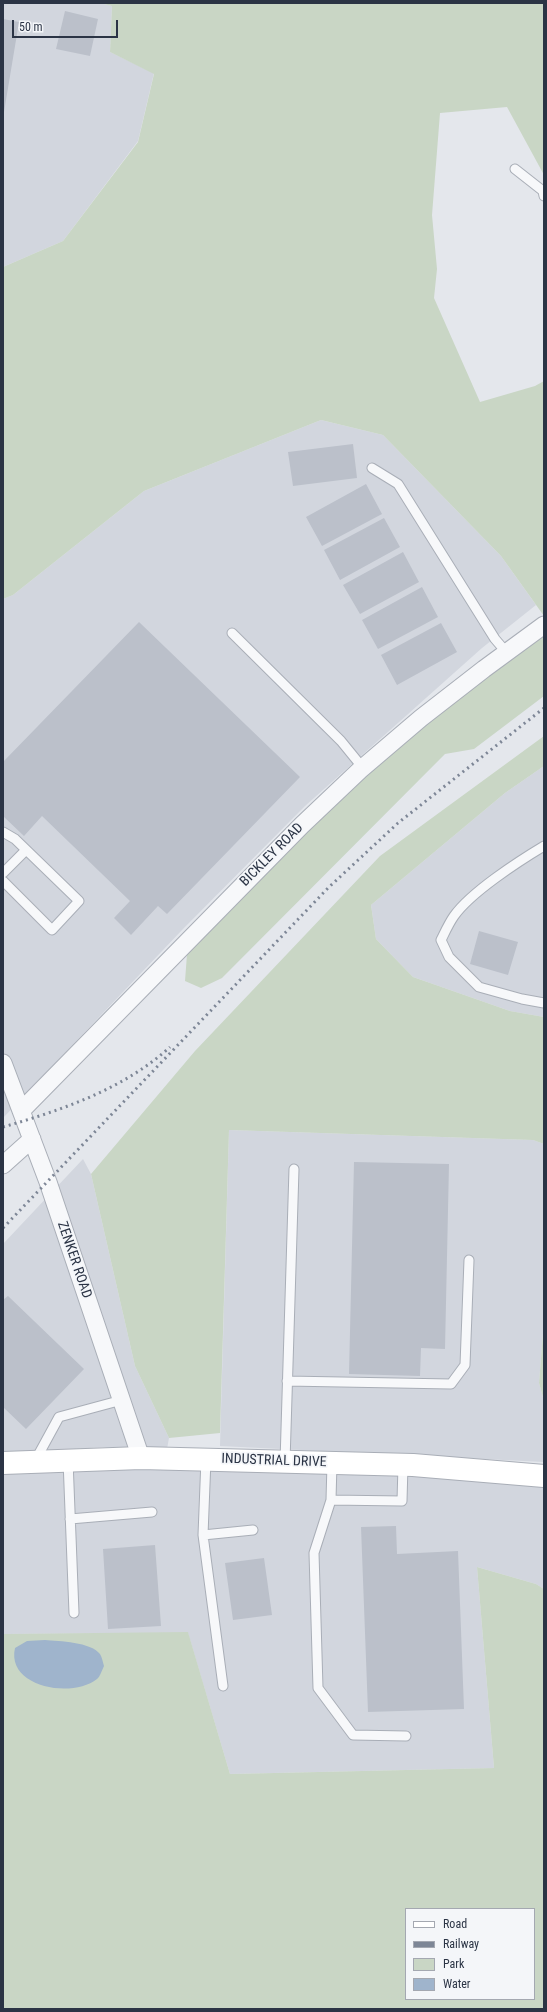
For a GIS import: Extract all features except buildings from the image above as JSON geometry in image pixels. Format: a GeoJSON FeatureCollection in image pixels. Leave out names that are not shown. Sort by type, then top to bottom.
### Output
{"type":"FeatureCollection","features":[{"type":"Feature","properties":{"kind":"street","name":"BICKLEY ROAD"},"geometry":{"type":"LineString","coordinates":[[22,1110],[302,825],[421,718],[544,625]]}},
{"type":"Feature","properties":{"kind":"street","name":"ZENKER ROAD"},"geometry":{"type":"LineString","coordinates":[[3,1064],[22,1110],[141,1458]]}},
{"type":"Feature","properties":{"kind":"street"},"geometry":{"type":"LineString","coordinates":[[3,1165],[32,1139]]}},
{"type":"Feature","properties":{"kind":"street","name":"INDUSTRIAL DRIVE"},"geometry":{"type":"LineString","coordinates":[[3,1463],[141,1458],[403,1465],[544,1476]]}},
{"type":"Feature","properties":{"kind":"lane"},"geometry":{"type":"LineString","coordinates":[[515,169],[543,191],[544,196]]}},
{"type":"Feature","properties":{"kind":"lane"},"geometry":{"type":"LineString","coordinates":[[372,468],[398,484],[495,639],[507,653]]}},
{"type":"Feature","properties":{"kind":"lane"},"geometry":{"type":"LineString","coordinates":[[232,633],[341,741],[364,768]]}},
{"type":"Feature","properties":{"kind":"lane"},"geometry":{"type":"LineString","coordinates":[[3,832],[15,839],[79,901],[52,930],[3,881]]}},
{"type":"Feature","properties":{"kind":"lane"},"geometry":{"type":"LineString","coordinates":[[544,846],[523,858],[479,892],[455,915],[441,940],[449,958],[480,987],[522,1000],[544,1003]]}},
{"type":"Feature","properties":{"kind":"lane"},"geometry":{"type":"LineString","coordinates":[[3,873],[26,850]]}},
{"type":"Feature","properties":{"kind":"lane"},"geometry":{"type":"LineString","coordinates":[[285,1462],[294,1169]]}},
{"type":"Feature","properties":{"kind":"lane"},"geometry":{"type":"LineString","coordinates":[[287,1381],[450,1384],[465,1364],[469,1260]]}},
{"type":"Feature","properties":{"kind":"lane"},"geometry":{"type":"LineString","coordinates":[[35,1461],[59,1417],[122,1400]]}},
{"type":"Feature","properties":{"kind":"lane"},"geometry":{"type":"LineString","coordinates":[[68,1460],[74,1613]]}},
{"type":"Feature","properties":{"kind":"lane"},"geometry":{"type":"LineString","coordinates":[[206,1460],[203,1535],[223,1686]]}},
{"type":"Feature","properties":{"kind":"lane"},"geometry":{"type":"LineString","coordinates":[[332,1463],[331,1500],[314,1553],[318,1688],[353,1735],[406,1736]]}},
{"type":"Feature","properties":{"kind":"lane"},"geometry":{"type":"LineString","coordinates":[[331,1500],[402,1501],[403,1465]]}},
{"type":"Feature","properties":{"kind":"lane"},"geometry":{"type":"LineString","coordinates":[[70,1518],[152,1512]]}},
{"type":"Feature","properties":{"kind":"lane"},"geometry":{"type":"LineString","coordinates":[[203,1535],[253,1530]]}},
{"type":"Feature","properties":{"kind":"shaded area"},"geometry":{"type":"Polygon","coordinates":[[[3,3],[100,3],[112,6],[110,52],[154,73],[138,141],[63,241],[3,267],[3,3]]]}},
{"type":"Feature","properties":{"kind":"shaded area"},"geometry":{"type":"Polygon","coordinates":[[[321,420],[383,435],[501,556],[536,605],[482,648],[305,806],[183,929],[3,1118],[3,599],[13,595],[144,491],[321,420]]]}},
{"type":"Feature","properties":{"kind":"shaded area"},"geometry":{"type":"Polygon","coordinates":[[[544,766],[544,1017],[510,1011],[413,977],[376,939],[371,905],[505,793],[544,766]]]}},
{"type":"Feature","properties":{"kind":"shaded area"},"geometry":{"type":"Polygon","coordinates":[[[229,1130],[533,1140],[544,1144],[544,1321],[539,1383],[544,1401],[544,1462],[220,1446],[229,1130]]]}},
{"type":"Feature","properties":{"kind":"shaded area"},"geometry":{"type":"Polygon","coordinates":[[[83,1159],[91,1174],[135,1366],[169,1438],[167,1449],[104,1447],[3,1454],[3,1244],[83,1159]]]}},
{"type":"Feature","properties":{"kind":"shaded area"},"geometry":{"type":"Polygon","coordinates":[[[103,1464],[371,1469],[544,1482],[544,1589],[536,1584],[477,1567],[494,1768],[230,1774],[188,1633],[3,1634],[3,1469],[103,1464]]]}},
{"type":"Feature","properties":{"kind":"green space"},"geometry":{"type":"Polygon","coordinates":[[[100,3],[544,3],[544,175],[507,107],[440,113],[432,215],[437,269],[434,298],[480,402],[535,386],[544,381],[544,616],[501,556],[383,435],[321,420],[144,491],[13,595],[3,599],[3,267],[63,241],[138,142],[154,74],[110,52],[112,6],[100,3]]]}},
{"type":"Feature","properties":{"kind":"green space"},"geometry":{"type":"Polygon","coordinates":[[[544,625],[544,696],[474,749],[445,754],[222,978],[201,988],[185,981],[188,941],[302,825],[544,625]]]}},
{"type":"Feature","properties":{"kind":"green space"},"geometry":{"type":"Polygon","coordinates":[[[544,736],[544,766],[505,793],[371,905],[376,939],[413,977],[510,1011],[544,1017],[544,1144],[533,1140],[229,1130],[220,1433],[169,1438],[135,1366],[91,1174],[195,1051],[380,856],[544,736]]]}},
{"type":"Feature","properties":{"kind":"green space"},"geometry":{"type":"Polygon","coordinates":[[[544,1321],[544,1401],[539,1383],[544,1321]]]}},
{"type":"Feature","properties":{"kind":"green space"},"geometry":{"type":"Polygon","coordinates":[[[477,1567],[536,1584],[544,1589],[544,2009],[3,2009],[3,1634],[188,1632],[230,1774],[494,1768],[477,1567]]]}},
{"type":"Feature","properties":{"kind":"water"},"geometry":{"type":"Polygon","coordinates":[[[45,1640],[74,1643],[96,1650],[101,1655],[104,1666],[99,1677],[86,1685],[72,1688],[43,1686],[30,1680],[20,1672],[15,1661],[15,1648],[27,1641],[45,1640]]]}},
{"type":"Feature","properties":{"kind":"railway"},"geometry":{"type":"LineString","coordinates":[[3,1228],[328,888],[398,823],[544,708]]}},
{"type":"Feature","properties":{"kind":"railway"},"geometry":{"type":"LineString","coordinates":[[3,1127],[70,1105],[113,1086],[133,1075],[170,1047]]}}]}
